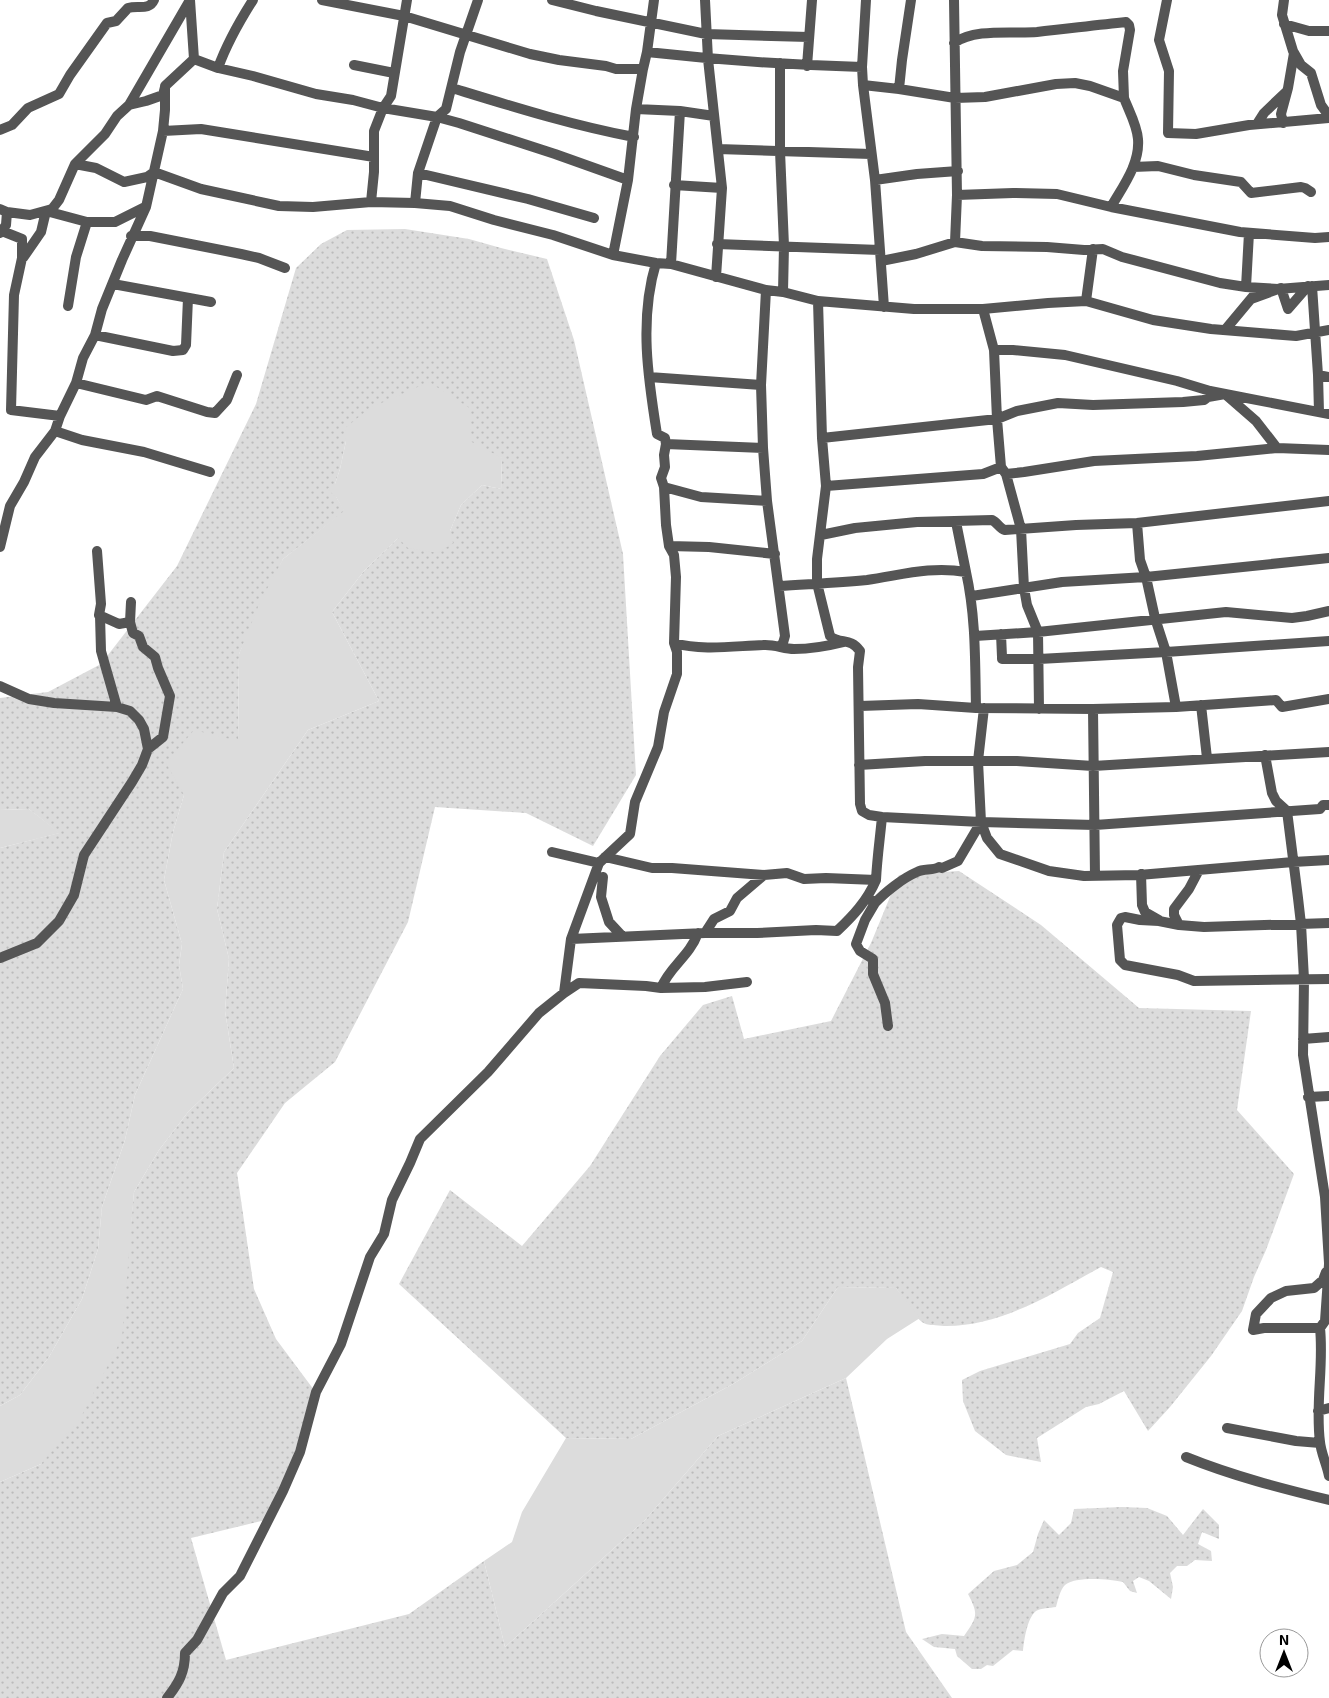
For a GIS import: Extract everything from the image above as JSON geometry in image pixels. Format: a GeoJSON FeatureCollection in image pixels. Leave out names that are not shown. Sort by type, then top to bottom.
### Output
{"type":"FeatureCollection","features":[{"type":"Feature","properties":{"kind":"street"},"geometry":{"type":"LineString","coordinates":[[0,130],[12,125],[28,108],[59,94],[104,26],[120,18],[128,8],[148,7],[152,5],[154,0]]}},
{"type":"Feature","properties":{"kind":"street"},"geometry":{"type":"LineString","coordinates":[[190,0],[194,59]]}},
{"type":"Feature","properties":{"kind":"street"},"geometry":{"type":"LineString","coordinates":[[60,416],[11,410],[14,296],[22,258],[22,239],[1,232],[6,225],[4,211],[30,215],[52,209],[59,200],[75,164],[129,105],[190,0]]}},
{"type":"Feature","properties":{"kind":"street"},"geometry":{"type":"LineString","coordinates":[[218,68],[236,26],[253,0]]}},
{"type":"Feature","properties":{"kind":"street"},"geometry":{"type":"LineString","coordinates":[[322,0],[404,16],[530,54],[616,69],[643,68]]}},
{"type":"Feature","properties":{"kind":"street"},"geometry":{"type":"LineString","coordinates":[[371,202],[374,130],[383,108],[392,96],[394,73],[407,0]]}},
{"type":"Feature","properties":{"kind":"street"},"geometry":{"type":"LineString","coordinates":[[415,203],[418,173],[437,117],[446,109],[465,35],[478,0]]}},
{"type":"Feature","properties":{"kind":"street"},"geometry":{"type":"LineString","coordinates":[[552,0],[706,34],[808,37]]}},
{"type":"Feature","properties":{"kind":"street"},"geometry":{"type":"LineString","coordinates":[[613,255],[628,180],[636,109],[647,52],[654,0]]}},
{"type":"Feature","properties":{"kind":"street"},"geometry":{"type":"LineString","coordinates":[[705,0],[708,58],[722,188],[716,277]]}},
{"type":"Feature","properties":{"kind":"street"},"geometry":{"type":"LineString","coordinates":[[808,66],[808,37],[812,0]]}},
{"type":"Feature","properties":{"kind":"street"},"geometry":{"type":"LineString","coordinates":[[866,0],[862,68],[875,180],[884,307]]}},
{"type":"Feature","properties":{"kind":"street"},"geometry":{"type":"LineString","coordinates":[[899,89],[911,0]]}},
{"type":"Feature","properties":{"kind":"street"},"geometry":{"type":"LineString","coordinates":[[954,0],[954,98],[958,171],[955,242]]}},
{"type":"Feature","properties":{"kind":"street"},"geometry":{"type":"LineString","coordinates":[[1167,0],[1160,40],[1169,71],[1168,133],[1196,134],[1257,124],[1283,123],[1329,117],[1321,105],[1311,73],[1300,65],[1292,51]]}},
{"type":"Feature","properties":{"kind":"street"},"geometry":{"type":"LineString","coordinates":[[1283,123],[1281,114],[1294,53],[1282,15],[1284,0]]}},
{"type":"Feature","properties":{"kind":"street"},"geometry":{"type":"LineString","coordinates":[[954,43],[967,36],[1126,22],[1129,25],[1130,30],[1123,71],[1124,98],[1134,122],[1138,139],[1134,167],[1111,207]]}},
{"type":"Feature","properties":{"kind":"street"},"geometry":{"type":"LineString","coordinates":[[1284,24],[1309,31],[1329,32]]}},
{"type":"Feature","properties":{"kind":"street"},"geometry":{"type":"LineString","coordinates":[[647,52],[808,66],[862,68]]}},
{"type":"Feature","properties":{"kind":"street"},"geometry":{"type":"LineString","coordinates":[[194,59],[218,68],[316,94],[437,117],[459,123],[628,180]]}},
{"type":"Feature","properties":{"kind":"street"},"geometry":{"type":"LineString","coordinates":[[129,105],[146,102],[163,95],[165,86],[194,59]]}},
{"type":"Feature","properties":{"kind":"street"},"geometry":{"type":"LineString","coordinates":[[780,63],[780,151],[784,246],[783,292]]}},
{"type":"Feature","properties":{"kind":"street"},"geometry":{"type":"LineString","coordinates":[[354,65],[394,73]]}},
{"type":"Feature","properties":{"kind":"street"},"geometry":{"type":"LineString","coordinates":[[863,85],[954,98],[985,97],[1056,84],[1075,84],[1090,86],[1124,98]]}},
{"type":"Feature","properties":{"kind":"street"},"geometry":{"type":"LineString","coordinates":[[0,547],[10,506],[24,482],[35,457],[55,431],[76,383],[83,358],[95,335],[102,309],[112,284],[146,207],[163,131],[165,86]]}},
{"type":"Feature","properties":{"kind":"street"},"geometry":{"type":"LineString","coordinates":[[452,88],[544,117],[634,137]]}},
{"type":"Feature","properties":{"kind":"street"},"geometry":{"type":"LineString","coordinates":[[1257,124],[1264,113],[1287,91]]}},
{"type":"Feature","properties":{"kind":"street"},"geometry":{"type":"LineString","coordinates":[[636,109],[680,111],[714,116]]}},
{"type":"Feature","properties":{"kind":"street"},"geometry":{"type":"LineString","coordinates":[[671,264],[674,185],[680,111]]}},
{"type":"Feature","properties":{"kind":"street"},"geometry":{"type":"LineString","coordinates":[[163,131],[201,129],[374,157]]}},
{"type":"Feature","properties":{"kind":"street"},"geometry":{"type":"LineString","coordinates":[[718,149],[871,154]]}},
{"type":"Feature","properties":{"kind":"street"},"geometry":{"type":"LineString","coordinates":[[75,164],[96,168],[124,182],[147,177],[154,172]]}},
{"type":"Feature","properties":{"kind":"street"},"geometry":{"type":"LineString","coordinates":[[1134,167],[1158,166],[1194,175],[1241,182],[1251,193],[1301,187],[1311,192]]}},
{"type":"Feature","properties":{"kind":"street"},"geometry":{"type":"LineString","coordinates":[[875,180],[958,171]]}},
{"type":"Feature","properties":{"kind":"street"},"geometry":{"type":"LineString","coordinates":[[154,172],[201,189],[279,206],[314,207],[371,202],[450,206],[494,220],[553,235],[613,255],[671,264],[766,290],[783,292],[818,301],[914,309],[983,309],[1086,301],[1153,320],[1225,330],[1296,336],[1329,330]]}},
{"type":"Feature","properties":{"kind":"street"},"geometry":{"type":"LineString","coordinates":[[418,173],[528,199],[594,218]]}},
{"type":"Feature","properties":{"kind":"street"},"geometry":{"type":"LineString","coordinates":[[674,185],[722,188]]}},
{"type":"Feature","properties":{"kind":"street"},"geometry":{"type":"LineString","coordinates":[[957,195],[1043,192],[1249,233],[1329,238]]}},
{"type":"Feature","properties":{"kind":"street"},"geometry":{"type":"LineString","coordinates":[[46,211],[87,222],[115,222],[146,207]]}},
{"type":"Feature","properties":{"kind":"street"},"geometry":{"type":"LineString","coordinates":[[22,258],[41,232],[46,211]]}},
{"type":"Feature","properties":{"kind":"street"},"geometry":{"type":"LineString","coordinates":[[68,306],[76,257],[87,222]]}},
{"type":"Feature","properties":{"kind":"street"},"geometry":{"type":"LineString","coordinates":[[1246,287],[1249,233]]}},
{"type":"Feature","properties":{"kind":"street"},"geometry":{"type":"LineString","coordinates":[[132,236],[150,236],[240,254],[259,258],[285,268]]}},
{"type":"Feature","properties":{"kind":"street"},"geometry":{"type":"LineString","coordinates":[[881,261],[916,254],[955,242],[982,246],[1103,249],[1122,257],[1220,283],[1260,288],[1329,285]]}},
{"type":"Feature","properties":{"kind":"street"},"geometry":{"type":"LineString","coordinates":[[717,244],[880,250]]}},
{"type":"Feature","properties":{"kind":"street"},"geometry":{"type":"LineString","coordinates":[[1086,301],[1093,249]]}},
{"type":"Feature","properties":{"kind":"street"},"geometry":{"type":"LineString","coordinates":[[564,994],[571,939],[590,886],[605,859],[630,834],[635,802],[658,747],[664,712],[677,674],[677,652],[674,644],[676,577],[674,555],[670,546],[666,525],[664,487],[661,478],[665,466],[666,444],[665,438],[657,434],[649,377],[645,326],[651,281],[656,263]]}},
{"type":"Feature","properties":{"kind":"street"},"geometry":{"type":"LineString","coordinates":[[112,284],[211,302]]}},
{"type":"Feature","properties":{"kind":"street"},"geometry":{"type":"LineString","coordinates":[[1281,288],[1288,309],[1310,286]]}},
{"type":"Feature","properties":{"kind":"street"},"geometry":{"type":"LineString","coordinates":[[994,350],[1065,355],[1177,381],[1210,391],[1324,413],[1318,375],[1316,331],[1310,286]]}},
{"type":"Feature","properties":{"kind":"street"},"geometry":{"type":"LineString","coordinates":[[1225,330],[1260,288]]}},
{"type":"Feature","properties":{"kind":"street"},"geometry":{"type":"LineString","coordinates":[[1251,299],[1281,288]]}},
{"type":"Feature","properties":{"kind":"street"},"geometry":{"type":"LineString","coordinates":[[766,290],[761,385],[763,448],[767,501],[785,636],[780,646]]}},
{"type":"Feature","properties":{"kind":"street"},"geometry":{"type":"LineString","coordinates":[[95,335],[173,351],[182,350],[186,345],[188,298]]}},
{"type":"Feature","properties":{"kind":"street"},"geometry":{"type":"LineString","coordinates":[[818,301],[822,438],[826,486],[817,559],[817,583],[830,636],[833,639],[854,643],[860,651],[858,667],[860,706],[859,765],[860,804],[862,811],[869,815],[882,817],[1094,826],[1287,811],[1320,808],[1323,805],[1329,805]]}},
{"type":"Feature","properties":{"kind":"street"},"geometry":{"type":"LineString","coordinates":[[983,309],[994,350],[997,419],[1004,470],[1021,529],[1024,588],[1029,614],[1038,632],[1040,659],[1039,709]]}},
{"type":"Feature","properties":{"kind":"street"},"geometry":{"type":"LineString","coordinates":[[76,383],[146,400],[157,396],[207,412],[216,413],[227,400],[238,375]]}},
{"type":"Feature","properties":{"kind":"street"},"geometry":{"type":"LineString","coordinates":[[1318,375],[1329,377]]}},
{"type":"Feature","properties":{"kind":"street"},"geometry":{"type":"LineString","coordinates":[[649,377],[761,385]]}},
{"type":"Feature","properties":{"kind":"street"},"geometry":{"type":"LineString","coordinates":[[822,438],[997,419],[1017,411],[1058,403],[1093,405],[1183,402],[1204,400],[1208,397],[1225,394]]}},
{"type":"Feature","properties":{"kind":"street"},"geometry":{"type":"LineString","coordinates":[[1225,394],[1256,421],[1277,448]]}},
{"type":"Feature","properties":{"kind":"street"},"geometry":{"type":"LineString","coordinates":[[55,431],[82,440],[144,452],[210,472]]}},
{"type":"Feature","properties":{"kind":"street"},"geometry":{"type":"LineString","coordinates":[[666,444],[763,448]]}},
{"type":"Feature","properties":{"kind":"street"},"geometry":{"type":"LineString","coordinates":[[826,486],[983,474],[1004,470],[1024,472],[1094,461],[1197,456],[1277,448],[1329,450]]}},
{"type":"Feature","properties":{"kind":"street"},"geometry":{"type":"LineString","coordinates":[[664,487],[702,497],[767,501]]}},
{"type":"Feature","properties":{"kind":"street"},"geometry":{"type":"LineString","coordinates":[[821,536],[855,528],[917,522],[992,520],[997,522],[1003,529],[1137,523],[1329,501]]}},
{"type":"Feature","properties":{"kind":"street"},"geometry":{"type":"LineString","coordinates":[[956,522],[972,596],[980,708],[978,761],[981,822],[987,838],[1000,854],[1049,871],[1084,876],[1141,874],[1329,860]]}},
{"type":"Feature","properties":{"kind":"street"},"geometry":{"type":"LineString","coordinates":[[1137,523],[1140,560],[1166,652],[1176,707]]}},
{"type":"Feature","properties":{"kind":"street"},"geometry":{"type":"LineString","coordinates":[[670,546],[709,547],[775,554]]}},
{"type":"Feature","properties":{"kind":"street"},"geometry":{"type":"LineString","coordinates":[[97,551],[101,604],[101,651],[117,707]]}},
{"type":"Feature","properties":{"kind":"street"},"geometry":{"type":"LineString","coordinates":[[972,596],[1062,582],[1146,577],[1329,558]]}},
{"type":"Feature","properties":{"kind":"street"},"geometry":{"type":"LineString","coordinates":[[779,586],[869,579],[907,572],[947,569],[966,572]]}},
{"type":"Feature","properties":{"kind":"street"},"geometry":{"type":"LineString","coordinates":[[0,958],[37,943],[59,921],[74,895],[84,855],[132,782],[148,748],[162,737],[170,696],[155,657],[143,647],[139,636],[133,632],[130,622],[132,602]]}},
{"type":"Feature","properties":{"kind":"street"},"geometry":{"type":"LineString","coordinates":[[975,636],[1038,632],[1155,618],[1226,612],[1292,618],[1329,611]]}},
{"type":"Feature","properties":{"kind":"street"},"geometry":{"type":"LineString","coordinates":[[100,616],[119,624],[130,622]]}},
{"type":"Feature","properties":{"kind":"street"},"geometry":{"type":"LineString","coordinates":[[1001,634],[1002,659],[1040,659],[1329,641]]}},
{"type":"Feature","properties":{"kind":"street"},"geometry":{"type":"LineString","coordinates":[[674,644],[692,647],[766,645],[792,649],[823,647],[846,642]]}},
{"type":"Feature","properties":{"kind":"street"},"geometry":{"type":"LineString","coordinates":[[0,686],[30,699],[54,703],[117,707],[130,711],[139,720],[144,729],[148,748]]}},
{"type":"Feature","properties":{"kind":"street"},"geometry":{"type":"LineString","coordinates":[[860,706],[918,704],[980,708],[1093,709],[1176,707],[1276,700],[1282,707],[1329,699]]}},
{"type":"Feature","properties":{"kind":"street"},"geometry":{"type":"LineString","coordinates":[[1201,705],[1207,758]]}},
{"type":"Feature","properties":{"kind":"street"},"geometry":{"type":"LineString","coordinates":[[1093,709],[1095,876]]}},
{"type":"Feature","properties":{"kind":"street"},"geometry":{"type":"LineString","coordinates":[[859,765],[925,761],[1017,761],[1093,766],[1329,752]]}},
{"type":"Feature","properties":{"kind":"street"},"geometry":{"type":"LineString","coordinates":[[1265,755],[1272,793],[1276,801],[1287,811],[1301,924],[1304,979],[1303,1055],[1308,1097],[1327,1197],[1329,1263],[1321,1341],[1318,1411],[1320,1443],[1329,1476]]}},
{"type":"Feature","properties":{"kind":"street"},"geometry":{"type":"LineString","coordinates":[[882,817],[872,901],[856,944],[860,951],[873,959],[873,974],[884,1003],[888,1026]]}},
{"type":"Feature","properties":{"kind":"street"},"geometry":{"type":"LineString","coordinates":[[571,939],[701,933],[837,931],[872,901],[916,872],[942,868],[958,861],[981,822]]}},
{"type":"Feature","properties":{"kind":"street"},"geometry":{"type":"LineString","coordinates":[[552,852],[652,868],[764,875],[787,873],[804,879],[876,880]]}},
{"type":"Feature","properties":{"kind":"street"},"geometry":{"type":"LineString","coordinates":[[605,859],[602,897],[609,922],[622,936]]}},
{"type":"Feature","properties":{"kind":"street"},"geometry":{"type":"LineString","coordinates":[[1179,925],[1174,915],[1174,909],[1189,889],[1199,870]]}},
{"type":"Feature","properties":{"kind":"street"},"geometry":{"type":"LineString","coordinates":[[1141,874],[1142,905],[1145,912],[1160,921]]}},
{"type":"Feature","properties":{"kind":"street"},"geometry":{"type":"LineString","coordinates":[[661,988],[665,979],[693,946],[701,933],[714,920],[730,911],[737,898],[764,875]]}},
{"type":"Feature","properties":{"kind":"street"},"geometry":{"type":"LineString","coordinates":[[590,886],[603,877]]}},
{"type":"Feature","properties":{"kind":"street"},"geometry":{"type":"LineString","coordinates":[[1329,923],[1204,927],[1140,920],[1125,916],[1116,925],[1122,963],[1178,975],[1194,981],[1329,978]]}},
{"type":"Feature","properties":{"kind":"street"},"geometry":{"type":"LineString","coordinates":[[167,1698],[176,1687],[185,1667],[185,1653],[197,1640],[223,1593],[240,1576],[284,1491],[300,1452],[316,1392],[341,1344],[370,1257],[384,1234],[392,1200],[420,1139],[488,1072],[539,1013],[579,983],[661,988],[706,987],[747,982]]}},
{"type":"Feature","properties":{"kind":"street"},"geometry":{"type":"LineString","coordinates":[[1303,1038],[1329,1037]]}},
{"type":"Feature","properties":{"kind":"street"},"geometry":{"type":"LineString","coordinates":[[1308,1097],[1329,1096]]}},
{"type":"Feature","properties":{"kind":"street"},"geometry":{"type":"LineString","coordinates":[[1318,1156],[1329,1153]]}},
{"type":"Feature","properties":{"kind":"street"},"geometry":{"type":"LineString","coordinates":[[1324,1323],[1253,1330],[1256,1314],[1270,1298],[1286,1291],[1314,1288],[1323,1280],[1329,1263]]}},
{"type":"Feature","properties":{"kind":"street"},"geometry":{"type":"LineString","coordinates":[[1318,1411],[1329,1408]]}},
{"type":"Feature","properties":{"kind":"street"},"geometry":{"type":"LineString","coordinates":[[1227,1428],[1296,1441],[1320,1443]]}},
{"type":"Feature","properties":{"kind":"street"},"geometry":{"type":"LineString","coordinates":[[1186,1457],[1258,1483],[1329,1500]]}},
{"type":"Feature","properties":{"kind":"shaded area"},"geometry":{"type":"Polygon","coordinates":[[[405,229],[469,239],[547,259],[574,340],[623,554],[636,775],[593,846],[526,813],[435,807],[408,922],[335,1062],[285,1103],[237,1173],[254,1289],[276,1339],[314,1390],[274,1518],[191,1538],[226,1660],[409,1614],[484,1561],[505,1647],[645,1520],[718,1436],[846,1378],[906,1632],[952,1698],[0,1698],[0,1482],[41,1464],[130,1233],[134,1192],[159,1150],[188,1112],[234,1068],[225,1011],[229,959],[217,909],[224,852],[308,730],[379,701],[332,612],[364,571],[398,538],[450,531],[461,505],[482,485],[501,489],[502,458],[346,441],[335,484],[336,497],[345,511],[283,559],[239,654],[238,741],[184,795],[173,832],[164,880],[182,944],[179,965],[183,989],[135,1095],[125,1140],[102,1207],[98,1249],[82,1299],[49,1357],[20,1395],[0,1406],[0,848],[59,833],[29,809],[0,810],[0,698],[48,692],[101,664],[177,566],[256,404],[296,268],[321,244],[347,230],[405,229]]]}},
{"type":"Feature","properties":{"kind":"shaded area"},"geometry":{"type":"Polygon","coordinates":[[[429,382],[471,409],[470,441],[502,458],[501,489],[482,485],[461,505],[450,531],[453,543],[438,553],[408,548],[398,538],[364,571],[332,612],[379,701],[308,730],[224,852],[217,909],[229,959],[225,1011],[234,1068],[188,1112],[159,1150],[134,1192],[122,1338],[81,1417],[41,1464],[0,1482],[0,1406],[20,1395],[49,1357],[82,1299],[98,1249],[102,1207],[125,1140],[135,1095],[183,989],[179,965],[182,944],[164,880],[173,832],[184,795],[166,763],[194,730],[238,741],[239,654],[260,602],[283,559],[344,511],[336,497],[327,489],[335,484],[340,469],[346,441],[345,428],[370,408],[429,382]]]}},
{"type":"Feature","properties":{"kind":"shaded area"},"geometry":{"type":"Polygon","coordinates":[[[29,809],[60,833],[0,848],[0,810],[29,809]]]}},
{"type":"Feature","properties":{"kind":"shaded area"},"geometry":{"type":"Polygon","coordinates":[[[959,871],[1041,925],[1139,1008],[1251,1011],[1237,1110],[1294,1174],[1242,1311],[1211,1356],[1148,1431],[1124,1391],[1099,1404],[1086,1407],[1037,1438],[1041,1462],[1006,1455],[975,1431],[963,1401],[962,1380],[980,1371],[1070,1344],[1078,1333],[1100,1318],[1113,1272],[1101,1267],[1026,1307],[986,1321],[965,1325],[944,1326],[924,1323],[916,1316],[896,1288],[838,1287],[802,1341],[733,1384],[631,1439],[566,1438],[399,1284],[450,1190],[522,1246],[590,1166],[660,1056],[703,1005],[732,996],[744,1039],[831,1021],[871,943],[899,875],[959,871]]]}},
{"type":"Feature","properties":{"kind":"shaded area"},"geometry":{"type":"Polygon","coordinates":[[[838,1287],[896,1288],[920,1318],[887,1339],[846,1378],[718,1436],[645,1520],[505,1647],[484,1561],[512,1542],[522,1512],[566,1438],[631,1439],[733,1384],[802,1341],[838,1287]]]}},
{"type":"Feature","properties":{"kind":"shaded area"},"geometry":{"type":"Polygon","coordinates":[[[1147,1508],[1167,1516],[1183,1535],[1203,1509],[1219,1525],[1219,1539],[1202,1532],[1198,1544],[1211,1551],[1212,1561],[1195,1560],[1187,1566],[1177,1566],[1170,1573],[1173,1587],[1171,1599],[1149,1581],[1139,1577],[1133,1581],[1137,1593],[1130,1591],[1123,1582],[1117,1581],[1085,1579],[1070,1582],[1065,1585],[1059,1595],[1056,1607],[1040,1609],[1033,1614],[1026,1630],[1023,1651],[1013,1650],[993,1666],[987,1665],[981,1669],[972,1669],[957,1656],[955,1649],[934,1647],[922,1639],[942,1634],[964,1636],[975,1616],[974,1607],[968,1594],[994,1571],[1017,1565],[1033,1552],[1044,1520],[1059,1535],[1071,1523],[1074,1509],[1147,1508]]]}}]}
